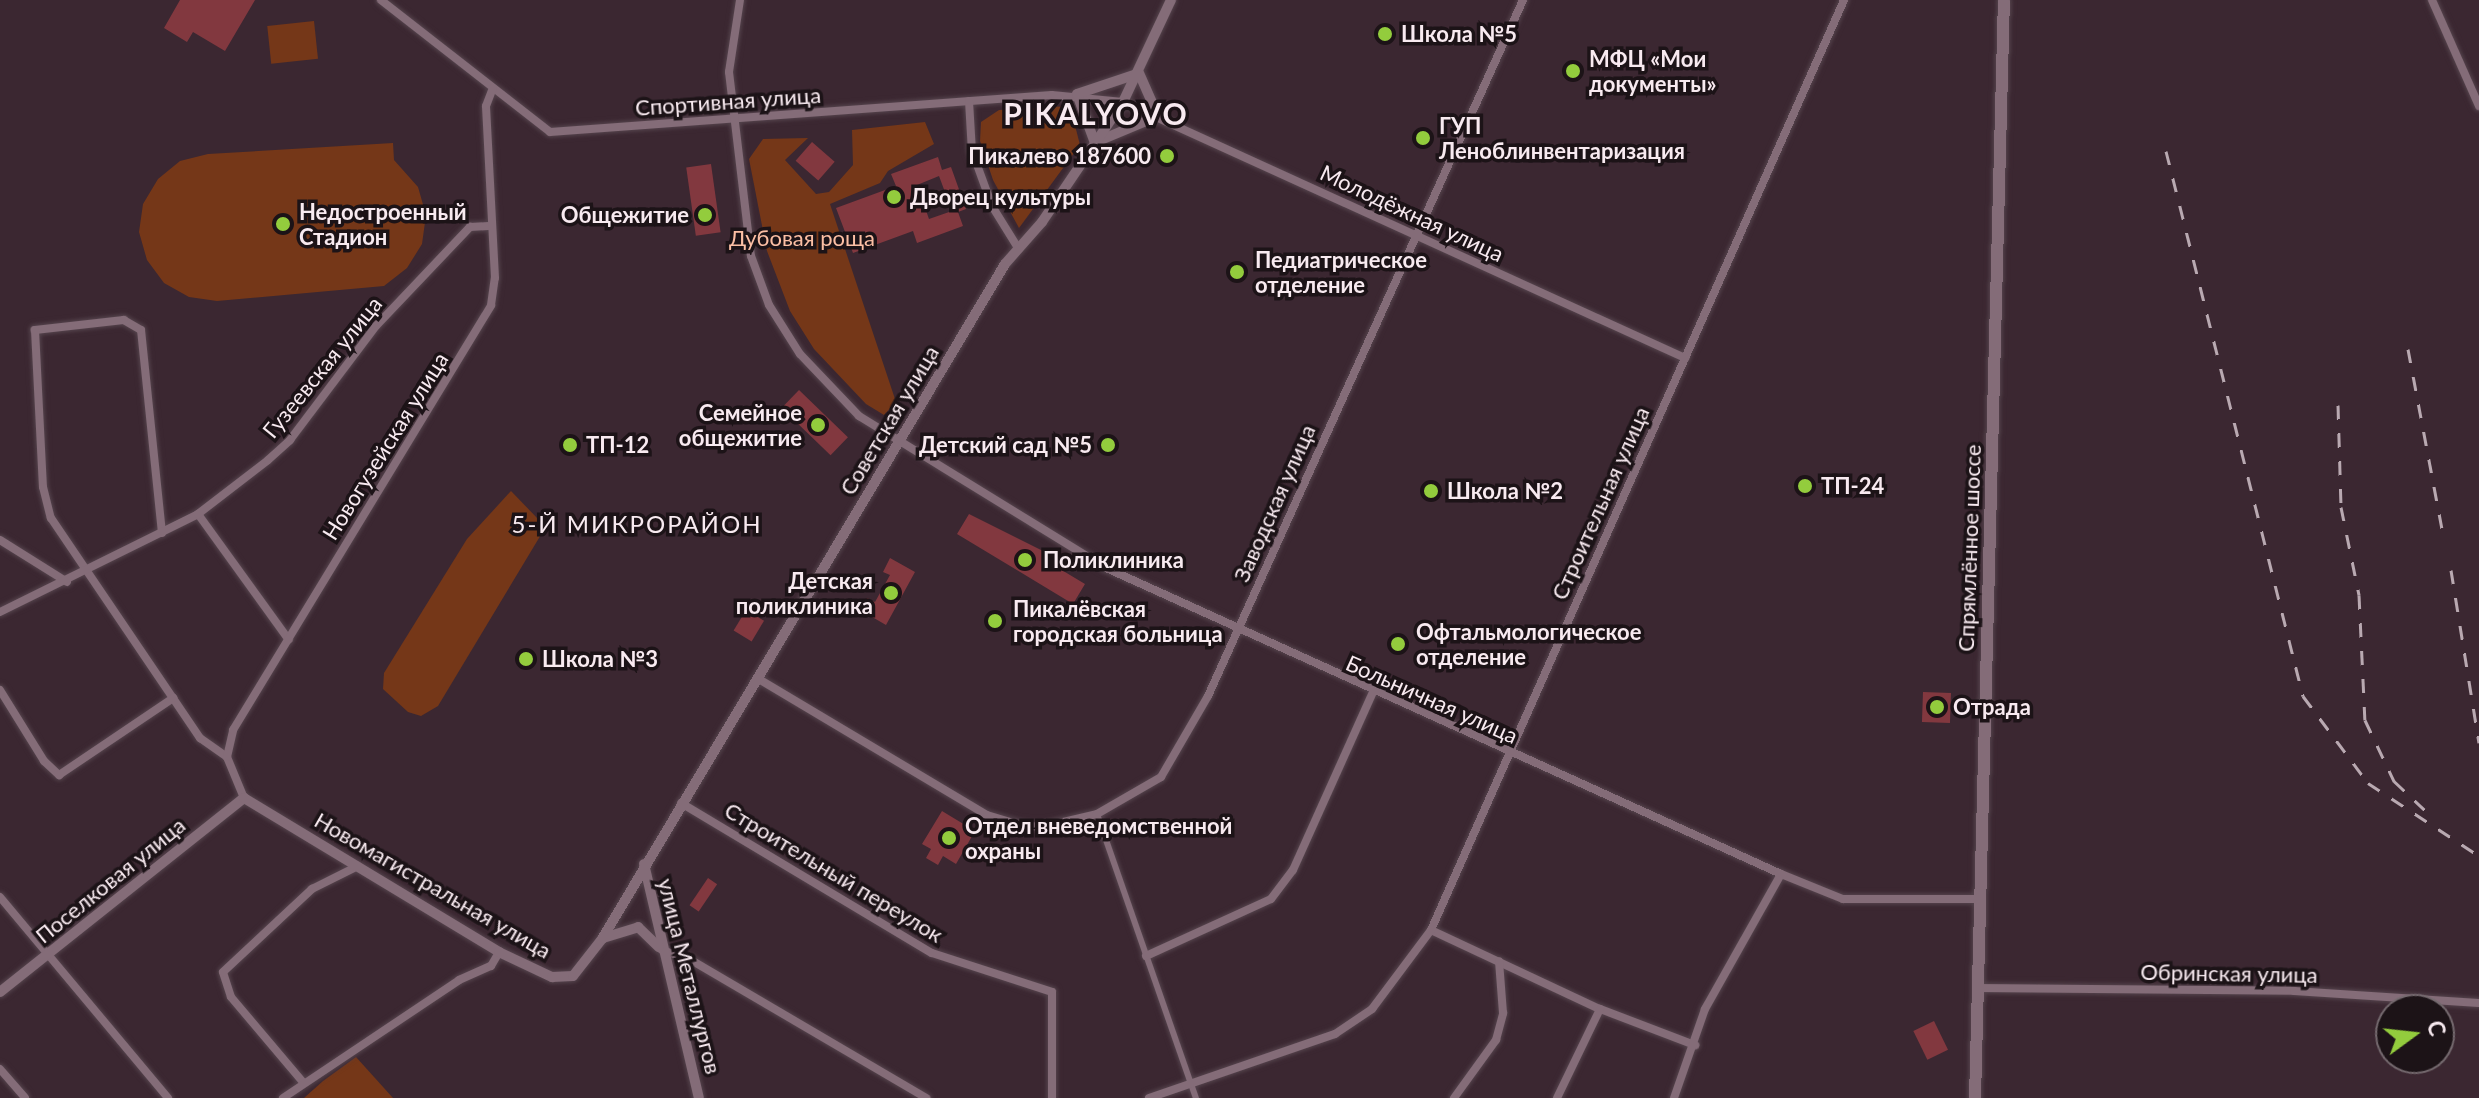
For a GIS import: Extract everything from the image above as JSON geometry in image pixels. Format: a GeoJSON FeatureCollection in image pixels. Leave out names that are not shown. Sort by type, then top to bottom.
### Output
{"type":"FeatureCollection","features":[{"type":"Feature","properties":{"kind":"main road","name":"Спрямлённое шоссе"},"geometry":{"type":"LineString","coordinates":[[1975,1098],[2004,0]]}},
{"type":"Feature","properties":{"kind":"street","name":"Спортивная улица"},"geometry":{"type":"LineString","coordinates":[[381,0],[550,132],[1077,94],[1123,102]]}},
{"type":"Feature","properties":{"kind":"street","name":"Больничная улица"},"geometry":{"type":"LineString","coordinates":[[740,0],[730,51],[731,119],[742,217],[769,305],[831,390],[900,441],[1104,567],[1373,692],[1781,874],[1843,899],[1980,899]]}},
{"type":"Feature","properties":{"kind":"street","name":"Советская улица"},"geometry":{"type":"LineString","coordinates":[[644,864],[1018,248],[1123,102],[1171,0]]}},
{"type":"Feature","properties":{"kind":"street","name":"Заводская улица"},"geometry":{"type":"LineString","coordinates":[[757,678],[994,818],[1042,827],[1097,814],[1161,777],[1186,743],[1413,235],[1523,0]]}},
{"type":"Feature","properties":{"kind":"street","name":"Строительная улица"},"geometry":{"type":"LineString","coordinates":[[1149,1098],[1335,1034],[1372,1009],[1431,930],[1844,0]]}},
{"type":"Feature","properties":{"kind":"street"},"geometry":{"type":"LineString","coordinates":[[2432,0],[2479,106]]}},
{"type":"Feature","properties":{"kind":"street"},"geometry":{"type":"LineString","coordinates":[[1139,73],[1158,116],[1095,143],[1077,94],[1139,73]]}},
{"type":"Feature","properties":{"kind":"street","name":"Новогузейская улица"},"geometry":{"type":"LineString","coordinates":[[227,757],[233,730],[289,640],[310,595],[415,439],[491,305],[492,226],[486,106],[493,88]]}},
{"type":"Feature","properties":{"kind":"street"},"geometry":{"type":"LineString","coordinates":[[969,101],[972,151],[992,206],[1018,248]]}},
{"type":"Feature","properties":{"kind":"street","name":"Молодёжная улица"},"geometry":{"type":"LineString","coordinates":[[1123,102],[1685,358]]}},
{"type":"Feature","properties":{"kind":"street","name":"Гузеевская улица"},"geometry":{"type":"LineString","coordinates":[[0,612],[85,574],[198,514],[290,440],[343,364],[470,227],[492,226]]}},
{"type":"Feature","properties":{"kind":"street"},"geometry":{"type":"LineString","coordinates":[[162,533],[141,330],[124,320],[35,330],[46,507],[85,574],[200,738],[227,757],[244,798]]}},
{"type":"Feature","properties":{"kind":"street"},"geometry":{"type":"LineString","coordinates":[[198,514],[289,640]]}},
{"type":"Feature","properties":{"kind":"street"},"geometry":{"type":"LineString","coordinates":[[0,540],[67,582]]}},
{"type":"Feature","properties":{"kind":"street"},"geometry":{"type":"LineString","coordinates":[[0,690],[59,775],[173,698]]}},
{"type":"Feature","properties":{"kind":"street"},"geometry":{"type":"LineString","coordinates":[[1146,956],[1271,899],[1293,870],[1373,692]]}},
{"type":"Feature","properties":{"kind":"street","name":"Новомагистральная улица"},"geometry":{"type":"LineString","coordinates":[[244,798],[499,952],[552,977],[573,976],[602,939],[644,864]]}},
{"type":"Feature","properties":{"kind":"street","name":"Поселковая улица"},"geometry":{"type":"LineString","coordinates":[[0,992],[49,957],[244,798]]}},
{"type":"Feature","properties":{"kind":"street","name":"Строительный переулок"},"geometry":{"type":"LineString","coordinates":[[681,803],[932,953],[1052,992],[1052,1098]]}},
{"type":"Feature","properties":{"kind":"street"},"geometry":{"type":"LineString","coordinates":[[1097,814],[1196,1098]]}},
{"type":"Feature","properties":{"kind":"street","name":"улица Металлургов"},"geometry":{"type":"LineString","coordinates":[[644,864],[661,950],[699,1098]]}},
{"type":"Feature","properties":{"kind":"street"},"geometry":{"type":"LineString","coordinates":[[302,1081],[231,997],[223,972],[312,889],[358,866]]}},
{"type":"Feature","properties":{"kind":"street"},"geometry":{"type":"LineString","coordinates":[[1674,1098],[1736,947],[1781,874]]}},
{"type":"Feature","properties":{"kind":"street"},"geometry":{"type":"LineString","coordinates":[[0,897],[168,1098]]}},
{"type":"Feature","properties":{"kind":"street"},"geometry":{"type":"LineString","coordinates":[[602,939],[638,927],[661,950],[691,960],[926,1098]]}},
{"type":"Feature","properties":{"kind":"street"},"geometry":{"type":"LineString","coordinates":[[1431,930],[1600,1009],[1695,1045]]}},
{"type":"Feature","properties":{"kind":"street"},"geometry":{"type":"LineString","coordinates":[[283,1098],[302,1081],[491,966],[499,952]]}},
{"type":"Feature","properties":{"kind":"street"},"geometry":{"type":"LineString","coordinates":[[1454,1098],[1496,1040],[1503,1013],[1499,961]]}},
{"type":"Feature","properties":{"kind":"street","name":"Обринская улица"},"geometry":{"type":"LineString","coordinates":[[1977,988],[2294,991],[2479,1003]]}},
{"type":"Feature","properties":{"kind":"street"},"geometry":{"type":"LineString","coordinates":[[1557,1098],[1600,1009]]}},
{"type":"Feature","properties":{"kind":"street"},"geometry":{"type":"LineString","coordinates":[[0,1069],[25,1098]]}},
{"type":"Feature","properties":{"kind":"street"},"geometry":{"type":"LineString","coordinates":[[0,1090],[11,1084]]}},
{"type":"Feature","properties":{"kind":"green space"},"geometry":{"type":"Polygon","coordinates":[[[314,21],[318,59],[271,64],[267,26],[314,21]]]}},
{"type":"Feature","properties":{"kind":"green space"},"geometry":{"type":"Polygon","coordinates":[[[1070,106],[1080,145],[1019,228],[993,180],[980,141],[981,122],[999,110],[1070,106]]]}},
{"type":"Feature","properties":{"kind":"green space","name":"Дубовая роща"},"geometry":{"type":"Polygon","coordinates":[[[925,122],[934,144],[888,171],[880,183],[830,204],[896,402],[884,415],[866,404],[814,349],[790,311],[767,251],[749,159],[763,139],[808,138],[785,160],[816,194],[829,192],[853,165],[852,130],[925,122]]]}},
{"type":"Feature","properties":{"kind":"green space","name":"Недостроенный Стадион"},"geometry":{"type":"Polygon","coordinates":[[[393,143],[394,160],[418,187],[426,215],[422,244],[407,268],[384,286],[217,301],[189,297],[164,283],[147,260],[139,232],[143,204],[158,179],[180,161],[208,154],[393,143]]]}},
{"type":"Feature","properties":{"kind":"green space"},"geometry":{"type":"Polygon","coordinates":[[[511,491],[539,520],[542,533],[438,706],[421,716],[408,712],[383,689],[384,673],[467,539],[511,491]]]}},
{"type":"Feature","properties":{"kind":"green space"},"geometry":{"type":"Polygon","coordinates":[[[356,1057],[393,1098],[304,1098],[323,1081],[356,1057]]]}},
{"type":"Feature","properties":{"kind":"building"},"geometry":{"type":"Polygon","coordinates":[[[180,0],[255,0],[225,51],[193,32],[187,42],[164,28],[180,0]]]}},
{"type":"Feature","properties":{"kind":"building"},"geometry":{"type":"Polygon","coordinates":[[[812,142],[835,162],[818,181],[796,161],[812,142]]]}},
{"type":"Feature","properties":{"kind":"building","name":"Дворец культуры"},"geometry":{"type":"Polygon","coordinates":[[[938,157],[942,170],[951,167],[966,209],[958,212],[963,226],[917,243],[913,231],[853,253],[836,208],[896,186],[891,174],[938,157]],[[939,176],[917,185],[929,219],[952,211],[939,176]]]}},
{"type":"Feature","properties":{"kind":"building","name":"Общежитие"},"geometry":{"type":"Polygon","coordinates":[[[711,164],[721,232],[696,236],[686,167],[711,164]]]}},
{"type":"Feature","properties":{"kind":"building","name":"Семейное общежитие"},"geometry":{"type":"Polygon","coordinates":[[[799,390],[848,437],[831,455],[782,408],[799,390]]]}},
{"type":"Feature","properties":{"kind":"building","name":"Поликлиника"},"geometry":{"type":"Polygon","coordinates":[[[969,514],[1053,556],[1050,563],[1085,584],[1073,604],[957,534],[969,514]]]}},
{"type":"Feature","properties":{"kind":"building","name":"Детская поликлиника"},"geometry":{"type":"Polygon","coordinates":[[[890,558],[915,572],[886,625],[860,610],[867,598],[875,602],[890,575],[883,572],[890,558]]]}},
{"type":"Feature","properties":{"kind":"building"},"geometry":{"type":"Polygon","coordinates":[[[746,610],[764,621],[752,641],[734,631],[746,610]]]}},
{"type":"Feature","properties":{"kind":"building","name":"Отрада"},"geometry":{"type":"Polygon","coordinates":[[[1923,692],[1951,693],[1950,723],[1922,722],[1923,692]]]}},
{"type":"Feature","properties":{"kind":"building","name":"Отдел вневедомственной охраны"},"geometry":{"type":"Polygon","coordinates":[[[942,811],[975,831],[956,864],[943,856],[938,865],[926,858],[931,849],[922,844],[942,811]]]}},
{"type":"Feature","properties":{"kind":"building"},"geometry":{"type":"Polygon","coordinates":[[[708,878],[717,884],[699,912],[690,905],[708,878]]]}},
{"type":"Feature","properties":{"kind":"building"},"geometry":{"type":"Polygon","coordinates":[[[1934,1021],[1948,1050],[1927,1060],[1913,1031],[1934,1021]]]}},
{"type":"Feature","properties":{"kind":"railway"},"geometry":{"type":"LineString","coordinates":[[2166,151],[2303,696],[2368,783],[2479,856]]}},
{"type":"Feature","properties":{"kind":"railway"},"geometry":{"type":"LineString","coordinates":[[2408,349],[2444,540]]}},
{"type":"Feature","properties":{"kind":"railway"},"geometry":{"type":"LineString","coordinates":[[2338,405],[2341,507],[2359,595],[2365,720],[2394,781],[2427,812]]}},
{"type":"Feature","properties":{"kind":"railway"},"geometry":{"type":"LineString","coordinates":[[2451,570],[2479,743]]}},
{"type":"Feature","properties":{"kind":"place","name":"Школа №5"},"geometry":{"type":"Point","coordinates":[1385,34]}},
{"type":"Feature","properties":{"kind":"place","name":"МФЦ «Мои документы»"},"geometry":{"type":"Point","coordinates":[1573,71]}},
{"type":"Feature","properties":{"kind":"place","name":"ГУП Леноблинвентаризация"},"geometry":{"type":"Point","coordinates":[1423,138]}},
{"type":"Feature","properties":{"kind":"place","name":"Пикалево 187600"},"geometry":{"type":"Point","coordinates":[1167,156]}},
{"type":"Feature","properties":{"kind":"place","name":"Дворец культуры"},"geometry":{"type":"Point","coordinates":[894,197]}},
{"type":"Feature","properties":{"kind":"place","name":"Общежитие"},"geometry":{"type":"Point","coordinates":[705,215]}},
{"type":"Feature","properties":{"kind":"place","name":"Недостроенный Стадион"},"geometry":{"type":"Point","coordinates":[283,224]}},
{"type":"Feature","properties":{"kind":"place","name":"Педиатрическое отделение"},"geometry":{"type":"Point","coordinates":[1237,272]}},
{"type":"Feature","properties":{"kind":"place","name":"Семейное общежитие"},"geometry":{"type":"Point","coordinates":[818,425]}},
{"type":"Feature","properties":{"kind":"place","name":"ТП-12"},"geometry":{"type":"Point","coordinates":[570,445]}},
{"type":"Feature","properties":{"kind":"place","name":"Детский сад №5"},"geometry":{"type":"Point","coordinates":[1108,445]}},
{"type":"Feature","properties":{"kind":"place","name":"ТП-24"},"geometry":{"type":"Point","coordinates":[1805,486]}},
{"type":"Feature","properties":{"kind":"place","name":"Школа №2"},"geometry":{"type":"Point","coordinates":[1431,491]}},
{"type":"Feature","properties":{"kind":"place","name":"Поликлиника"},"geometry":{"type":"Point","coordinates":[1025,560]}},
{"type":"Feature","properties":{"kind":"place","name":"Детская поликлиника"},"geometry":{"type":"Point","coordinates":[891,593]}},
{"type":"Feature","properties":{"kind":"place","name":"Пикалёвская городская больница"},"geometry":{"type":"Point","coordinates":[995,621]}},
{"type":"Feature","properties":{"kind":"place","name":"Офтальмологическое отделение"},"geometry":{"type":"Point","coordinates":[1398,644]}},
{"type":"Feature","properties":{"kind":"place","name":"Школа №3"},"geometry":{"type":"Point","coordinates":[526,659]}},
{"type":"Feature","properties":{"kind":"place","name":"Отрада"},"geometry":{"type":"Point","coordinates":[1937,707]}},
{"type":"Feature","properties":{"kind":"place","name":"Отдел вневедомственной охраны"},"geometry":{"type":"Point","coordinates":[949,838]}},
{"type":"Feature","properties":{"kind":"district","name":"PIKALYOVO"},"geometry":{"type":"Point","coordinates":[1096,113]}},
{"type":"Feature","properties":{"kind":"district","name":"5-Й МИКРОРАЙОН"},"geometry":{"type":"Point","coordinates":[637,524]}}]}
